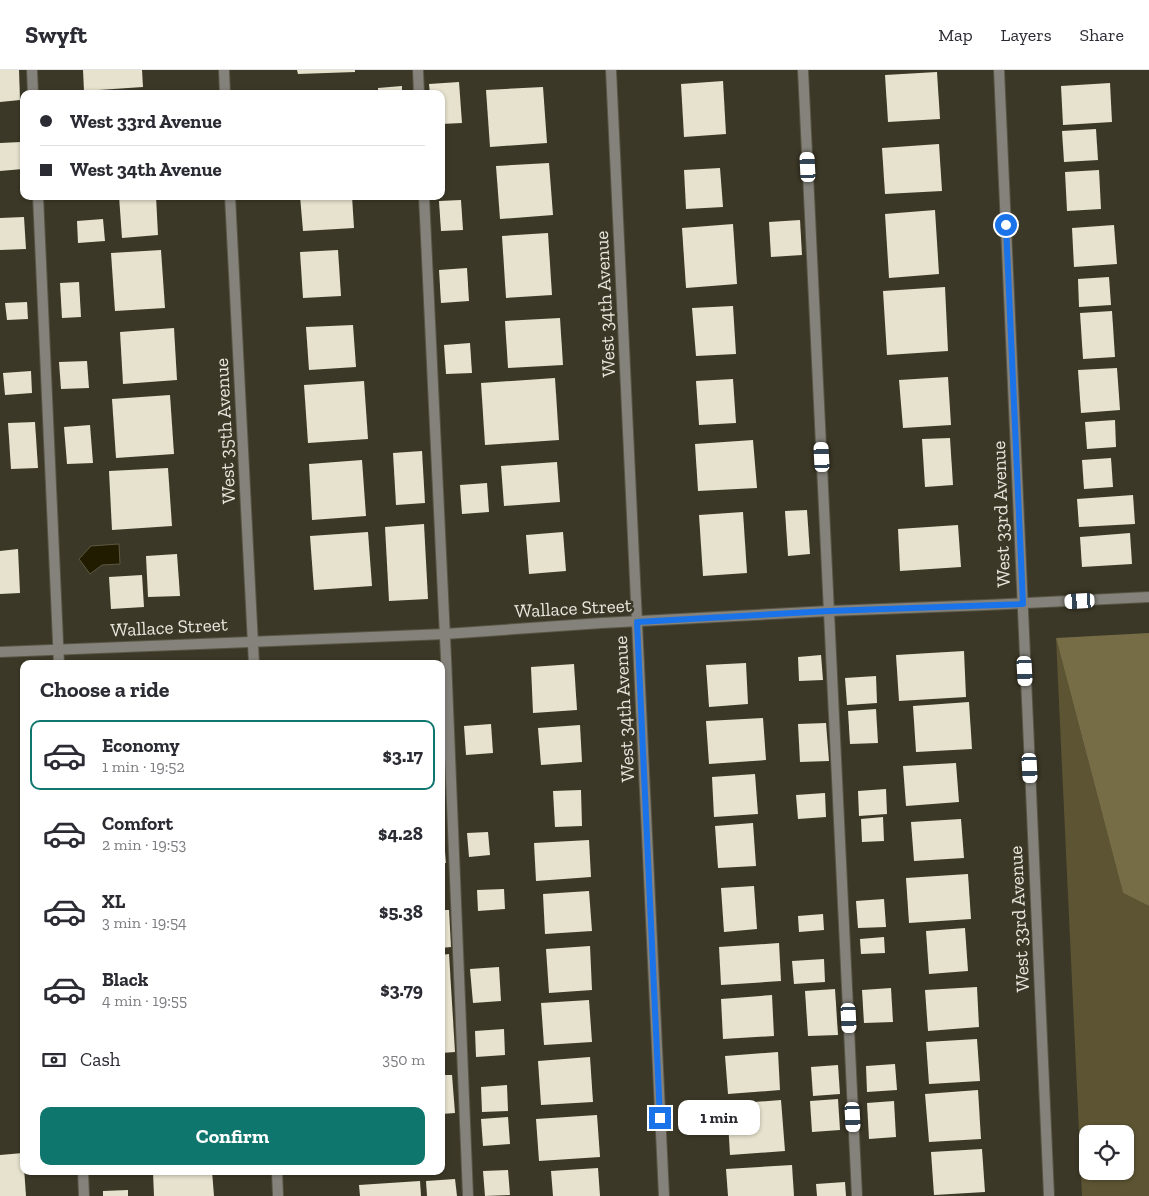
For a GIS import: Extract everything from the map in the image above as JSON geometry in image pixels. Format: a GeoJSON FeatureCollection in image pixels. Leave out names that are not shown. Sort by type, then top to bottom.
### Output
{"type":"FeatureCollection","features":[{"type":"Feature","properties":{"kind":"street"},"geometry":{"type":"LineString","coordinates":[[32,70],[34,90]]}},
{"type":"Feature","properties":{"kind":"street"},"geometry":{"type":"LineString","coordinates":[[224,70],[225,90]]}},
{"type":"Feature","properties":{"kind":"street"},"geometry":{"type":"LineString","coordinates":[[418,70],[419,90]]}},
{"type":"Feature","properties":{"kind":"street","name":"West 34th Avenue"},"geometry":{"type":"LineString","coordinates":[[611,70],[664,1196]]}},
{"type":"Feature","properties":{"kind":"street"},"geometry":{"type":"LineString","coordinates":[[803,70],[857,1196]]}},
{"type":"Feature","properties":{"kind":"street","name":"West 33rd Avenue"},"geometry":{"type":"LineString","coordinates":[[999,70],[1050,1196]]}},
{"type":"Feature","properties":{"kind":"street"},"geometry":{"type":"LineString","coordinates":[[38,200],[59,660]]}},
{"type":"Feature","properties":{"kind":"street","name":"West 35th Avenue"},"geometry":{"type":"LineString","coordinates":[[230,200],[254,660]]}},
{"type":"Feature","properties":{"kind":"street"},"geometry":{"type":"LineString","coordinates":[[424,200],[445,634],[468,1196]]}},
{"type":"Feature","properties":{"kind":"street","name":"Wallace Street"},"geometry":{"type":"LineString","coordinates":[[0,652],[445,634],[829,611],[1149,597]]}},
{"type":"Feature","properties":{"kind":"street"},"geometry":{"type":"LineString","coordinates":[[83,1175],[84,1196]]}},
{"type":"Feature","properties":{"kind":"street"},"geometry":{"type":"LineString","coordinates":[[277,1175],[278,1196]]}},
{"type":"Feature","properties":{"kind":"shaded area"},"geometry":{"type":"Polygon","coordinates":[[[119,544],[120,564],[102,565],[90,574],[79,559],[91,546],[119,544]]]}},
{"type":"Feature","properties":{"kind":"shaded area"},"geometry":{"type":"Polygon","coordinates":[[[1149,633],[1149,906],[1123,893],[1056,638],[1149,633]]]}},
{"type":"Feature","properties":{"kind":"shaded area"},"geometry":{"type":"Polygon","coordinates":[[[1056,638],[1123,893],[1149,906],[1149,1196],[1082,1196],[1081,1180],[1134,1180],[1134,1125],[1079,1125],[1079,1132],[1056,638]]]}},
{"type":"Feature","properties":{"kind":"building"},"geometry":{"type":"Polygon","coordinates":[[[0,70],[19,70],[20,100],[0,102],[0,70]]]}},
{"type":"Feature","properties":{"kind":"building"},"geometry":{"type":"Polygon","coordinates":[[[83,70],[142,70],[143,87],[84,90],[83,70]]]}},
{"type":"Feature","properties":{"kind":"building"},"geometry":{"type":"Polygon","coordinates":[[[297,70],[355,70],[355,72],[298,74],[297,70]]]}},
{"type":"Feature","properties":{"kind":"building"},"geometry":{"type":"Polygon","coordinates":[[[937,72],[940,119],[888,122],[885,75],[937,72]]]}},
{"type":"Feature","properties":{"kind":"building"},"geometry":{"type":"Polygon","coordinates":[[[723,81],[726,134],[684,137],[681,84],[723,81]]]}},
{"type":"Feature","properties":{"kind":"building"},"geometry":{"type":"Polygon","coordinates":[[[459,82],[462,123],[445,124],[445,90],[430,90],[429,84],[459,82]]]}},
{"type":"Feature","properties":{"kind":"building"},"geometry":{"type":"Polygon","coordinates":[[[1110,83],[1112,122],[1063,125],[1061,86],[1110,83]]]}},
{"type":"Feature","properties":{"kind":"building"},"geometry":{"type":"Polygon","coordinates":[[[402,86],[402,90],[378,90],[378,88],[402,86]]]}},
{"type":"Feature","properties":{"kind":"building"},"geometry":{"type":"Polygon","coordinates":[[[543,87],[547,143],[490,147],[486,90],[543,87]]]}},
{"type":"Feature","properties":{"kind":"building"},"geometry":{"type":"Polygon","coordinates":[[[1096,129],[1098,160],[1064,162],[1062,131],[1096,129]]]}},
{"type":"Feature","properties":{"kind":"building"},"geometry":{"type":"Polygon","coordinates":[[[20,142],[20,169],[0,171],[0,143],[20,142]]]}},
{"type":"Feature","properties":{"kind":"building"},"geometry":{"type":"Polygon","coordinates":[[[939,144],[942,191],[885,194],[882,148],[939,144]]]}},
{"type":"Feature","properties":{"kind":"building"},"geometry":{"type":"Polygon","coordinates":[[[549,163],[553,215],[500,219],[496,166],[549,163]]]}},
{"type":"Feature","properties":{"kind":"building"},"geometry":{"type":"Polygon","coordinates":[[[720,168],[723,207],[686,209],[684,170],[720,168]]]}},
{"type":"Feature","properties":{"kind":"building"},"geometry":{"type":"Polygon","coordinates":[[[1099,170],[1101,209],[1067,211],[1065,172],[1099,170]]]}},
{"type":"Feature","properties":{"kind":"building"},"geometry":{"type":"Polygon","coordinates":[[[119,200],[156,200],[158,235],[122,238],[119,200]]]}},
{"type":"Feature","properties":{"kind":"building"},"geometry":{"type":"Polygon","coordinates":[[[300,200],[352,200],[354,228],[303,231],[300,200]]]}},
{"type":"Feature","properties":{"kind":"building"},"geometry":{"type":"Polygon","coordinates":[[[461,200],[463,230],[441,231],[439,201],[461,200]]]}},
{"type":"Feature","properties":{"kind":"building"},"geometry":{"type":"Polygon","coordinates":[[[935,210],[939,274],[889,278],[885,214],[935,210]]]}},
{"type":"Feature","properties":{"kind":"building"},"geometry":{"type":"Polygon","coordinates":[[[24,217],[26,249],[0,250],[0,218],[24,217]]]}},
{"type":"Feature","properties":{"kind":"building"},"geometry":{"type":"Polygon","coordinates":[[[103,219],[105,241],[78,243],[77,221],[103,219]]]}},
{"type":"Feature","properties":{"kind":"building"},"geometry":{"type":"Polygon","coordinates":[[[800,220],[802,255],[771,257],[769,222],[800,220]]]}},
{"type":"Feature","properties":{"kind":"building"},"geometry":{"type":"Polygon","coordinates":[[[733,224],[737,284],[686,288],[682,228],[733,224]]]}},
{"type":"Feature","properties":{"kind":"building"},"geometry":{"type":"Polygon","coordinates":[[[1114,225],[1117,264],[1074,267],[1072,228],[1114,225]]]}},
{"type":"Feature","properties":{"kind":"building"},"geometry":{"type":"Polygon","coordinates":[[[548,233],[552,295],[506,298],[502,236],[548,233]]]}},
{"type":"Feature","properties":{"kind":"building"},"geometry":{"type":"Polygon","coordinates":[[[161,250],[165,308],[115,311],[111,253],[161,250]]]}},
{"type":"Feature","properties":{"kind":"building"},"geometry":{"type":"Polygon","coordinates":[[[338,250],[341,296],[303,298],[300,252],[338,250]]]}},
{"type":"Feature","properties":{"kind":"building"},"geometry":{"type":"Polygon","coordinates":[[[467,268],[469,301],[441,303],[439,270],[467,268]]]}},
{"type":"Feature","properties":{"kind":"building"},"geometry":{"type":"Polygon","coordinates":[[[1109,277],[1111,305],[1079,307],[1078,279],[1109,277]]]}},
{"type":"Feature","properties":{"kind":"building"},"geometry":{"type":"Polygon","coordinates":[[[79,282],[81,317],[62,318],[60,283],[79,282]]]}},
{"type":"Feature","properties":{"kind":"building"},"geometry":{"type":"Polygon","coordinates":[[[945,287],[948,351],[887,355],[883,291],[945,287]]]}},
{"type":"Feature","properties":{"kind":"building"},"geometry":{"type":"Polygon","coordinates":[[[27,302],[28,319],[7,320],[5,303],[27,302]]]}},
{"type":"Feature","properties":{"kind":"building"},"geometry":{"type":"Polygon","coordinates":[[[733,306],[736,354],[696,356],[692,308],[733,306]]]}},
{"type":"Feature","properties":{"kind":"building"},"geometry":{"type":"Polygon","coordinates":[[[1112,311],[1115,357],[1083,359],[1080,313],[1112,311]]]}},
{"type":"Feature","properties":{"kind":"building"},"geometry":{"type":"Polygon","coordinates":[[[560,318],[563,365],[508,368],[505,321],[560,318]]]}},
{"type":"Feature","properties":{"kind":"building"},"geometry":{"type":"Polygon","coordinates":[[[353,325],[356,367],[309,370],[306,327],[353,325]]]}},
{"type":"Feature","properties":{"kind":"building"},"geometry":{"type":"Polygon","coordinates":[[[174,328],[177,380],[123,384],[120,332],[174,328]]]}},
{"type":"Feature","properties":{"kind":"building"},"geometry":{"type":"Polygon","coordinates":[[[470,343],[472,373],[446,374],[444,345],[470,343]]]}},
{"type":"Feature","properties":{"kind":"building"},"geometry":{"type":"Polygon","coordinates":[[[87,361],[89,388],[61,389],[59,362],[87,361]]]}},
{"type":"Feature","properties":{"kind":"building"},"geometry":{"type":"Polygon","coordinates":[[[1117,368],[1120,410],[1081,413],[1078,370],[1117,368]]]}},
{"type":"Feature","properties":{"kind":"building"},"geometry":{"type":"Polygon","coordinates":[[[31,371],[32,393],[5,395],[3,373],[31,371]]]}},
{"type":"Feature","properties":{"kind":"building"},"geometry":{"type":"Polygon","coordinates":[[[948,377],[951,425],[903,428],[899,380],[948,377]]]}},
{"type":"Feature","properties":{"kind":"building"},"geometry":{"type":"Polygon","coordinates":[[[555,378],[559,440],[485,445],[481,383],[555,378]]]}},
{"type":"Feature","properties":{"kind":"building"},"geometry":{"type":"Polygon","coordinates":[[[733,379],[736,423],[699,425],[696,381],[733,379]]]}},
{"type":"Feature","properties":{"kind":"building"},"geometry":{"type":"Polygon","coordinates":[[[364,381],[368,439],[308,443],[304,385],[364,381]]]}},
{"type":"Feature","properties":{"kind":"building"},"geometry":{"type":"Polygon","coordinates":[[[170,395],[174,454],[116,458],[112,399],[170,395]]]}},
{"type":"Feature","properties":{"kind":"building"},"geometry":{"type":"Polygon","coordinates":[[[1115,420],[1116,447],[1087,449],[1085,422],[1115,420]]]}},
{"type":"Feature","properties":{"kind":"building"},"geometry":{"type":"Polygon","coordinates":[[[35,422],[38,468],[11,469],[8,423],[35,422]]]}},
{"type":"Feature","properties":{"kind":"building"},"geometry":{"type":"Polygon","coordinates":[[[90,425],[93,463],[67,464],[64,427],[90,425]]]}},
{"type":"Feature","properties":{"kind":"building"},"geometry":{"type":"Polygon","coordinates":[[[950,438],[953,485],[925,487],[922,439],[950,438]]]}},
{"type":"Feature","properties":{"kind":"building"},"geometry":{"type":"Polygon","coordinates":[[[753,440],[757,488],[698,491],[695,444],[753,440]]]}},
{"type":"Feature","properties":{"kind":"building"},"geometry":{"type":"Polygon","coordinates":[[[422,451],[425,503],[396,505],[393,453],[422,451]]]}},
{"type":"Feature","properties":{"kind":"building"},"geometry":{"type":"Polygon","coordinates":[[[1111,458],[1113,487],[1084,489],[1082,460],[1111,458]]]}},
{"type":"Feature","properties":{"kind":"building"},"geometry":{"type":"Polygon","coordinates":[[[362,460],[366,516],[312,520],[309,464],[362,460]]]}},
{"type":"Feature","properties":{"kind":"building"},"geometry":{"type":"Polygon","coordinates":[[[557,462],[560,502],[504,506],[501,466],[557,462]]]}},
{"type":"Feature","properties":{"kind":"building"},"geometry":{"type":"Polygon","coordinates":[[[168,468],[172,526],[112,530],[109,471],[168,468]]]}},
{"type":"Feature","properties":{"kind":"building"},"geometry":{"type":"Polygon","coordinates":[[[487,483],[489,512],[462,514],[460,485],[487,483]]]}},
{"type":"Feature","properties":{"kind":"building"},"geometry":{"type":"Polygon","coordinates":[[[1133,495],[1135,524],[1079,527],[1077,499],[1133,495]]]}},
{"type":"Feature","properties":{"kind":"building"},"geometry":{"type":"Polygon","coordinates":[[[807,510],[810,554],[788,556],[785,511],[807,510]]]}},
{"type":"Feature","properties":{"kind":"building"},"geometry":{"type":"Polygon","coordinates":[[[743,512],[747,573],[703,576],[699,515],[743,512]]]}},
{"type":"Feature","properties":{"kind":"building"},"geometry":{"type":"Polygon","coordinates":[[[424,524],[428,599],[389,601],[385,527],[424,524]]]}},
{"type":"Feature","properties":{"kind":"building"},"geometry":{"type":"Polygon","coordinates":[[[958,525],[961,567],[900,571],[898,529],[958,525]]]}},
{"type":"Feature","properties":{"kind":"building"},"geometry":{"type":"Polygon","coordinates":[[[368,532],[372,586],[314,590],[310,536],[368,532]]]}},
{"type":"Feature","properties":{"kind":"building"},"geometry":{"type":"Polygon","coordinates":[[[563,532],[566,571],[529,574],[526,535],[563,532]]]}},
{"type":"Feature","properties":{"kind":"building"},"geometry":{"type":"Polygon","coordinates":[[[1130,533],[1132,564],[1082,567],[1080,537],[1130,533]]]}},
{"type":"Feature","properties":{"kind":"building"},"geometry":{"type":"Polygon","coordinates":[[[18,549],[20,593],[0,594],[0,551],[18,549]]]}},
{"type":"Feature","properties":{"kind":"building"},"geometry":{"type":"Polygon","coordinates":[[[177,554],[180,596],[148,597],[146,556],[177,554]]]}},
{"type":"Feature","properties":{"kind":"building"},"geometry":{"type":"Polygon","coordinates":[[[142,575],[144,607],[111,609],[109,577],[142,575]]]}},
{"type":"Feature","properties":{"kind":"building"},"geometry":{"type":"Polygon","coordinates":[[[964,651],[966,697],[899,701],[896,655],[964,651]]]}},
{"type":"Feature","properties":{"kind":"building"},"geometry":{"type":"Polygon","coordinates":[[[821,655],[823,680],[799,681],[798,657],[821,655]]]}},
{"type":"Feature","properties":{"kind":"building"},"geometry":{"type":"Polygon","coordinates":[[[746,663],[748,704],[709,707],[706,665],[746,663]]]}},
{"type":"Feature","properties":{"kind":"building"},"geometry":{"type":"Polygon","coordinates":[[[574,664],[577,710],[533,713],[531,667],[574,664]]]}},
{"type":"Feature","properties":{"kind":"building"},"geometry":{"type":"Polygon","coordinates":[[[876,676],[877,703],[847,705],[845,678],[876,676]]]}},
{"type":"Feature","properties":{"kind":"building"},"geometry":{"type":"Polygon","coordinates":[[[969,702],[972,749],[916,752],[913,706],[969,702]]]}},
{"type":"Feature","properties":{"kind":"building"},"geometry":{"type":"Polygon","coordinates":[[[876,709],[878,743],[850,744],[848,711],[876,709]]]}},
{"type":"Feature","properties":{"kind":"building"},"geometry":{"type":"Polygon","coordinates":[[[763,718],[766,760],[709,764],[706,721],[763,718]]]}},
{"type":"Feature","properties":{"kind":"building"},"geometry":{"type":"Polygon","coordinates":[[[826,723],[829,761],[800,762],[798,724],[826,723]]]}},
{"type":"Feature","properties":{"kind":"building"},"geometry":{"type":"Polygon","coordinates":[[[491,724],[493,753],[466,755],[464,726],[491,724]]]}},
{"type":"Feature","properties":{"kind":"building"},"geometry":{"type":"Polygon","coordinates":[[[580,725],[582,762],[541,765],[538,728],[580,725]]]}},
{"type":"Feature","properties":{"kind":"building"},"geometry":{"type":"Polygon","coordinates":[[[956,763],[959,802],[906,806],[903,766],[956,763]]]}},
{"type":"Feature","properties":{"kind":"building"},"geometry":{"type":"Polygon","coordinates":[[[755,774],[758,814],[714,817],[712,777],[755,774]]]}},
{"type":"Feature","properties":{"kind":"building"},"geometry":{"type":"Polygon","coordinates":[[[886,789],[887,814],[859,816],[858,791],[886,789]]]}},
{"type":"Feature","properties":{"kind":"building"},"geometry":{"type":"Polygon","coordinates":[[[581,790],[582,826],[555,827],[553,791],[581,790]]]}},
{"type":"Feature","properties":{"kind":"building"},"geometry":{"type":"Polygon","coordinates":[[[825,793],[826,817],[798,819],[796,795],[825,793]]]}},
{"type":"Feature","properties":{"kind":"building"},"geometry":{"type":"Polygon","coordinates":[[[883,817],[884,841],[862,842],[861,819],[883,817]]]}},
{"type":"Feature","properties":{"kind":"building"},"geometry":{"type":"Polygon","coordinates":[[[961,819],[964,858],[914,861],[911,822],[961,819]]]}},
{"type":"Feature","properties":{"kind":"building"},"geometry":{"type":"Polygon","coordinates":[[[753,823],[756,866],[718,868],[715,826],[753,823]]]}},
{"type":"Feature","properties":{"kind":"building"},"geometry":{"type":"Polygon","coordinates":[[[488,832],[490,855],[469,857],[467,833],[488,832]]]}},
{"type":"Feature","properties":{"kind":"building"},"geometry":{"type":"Polygon","coordinates":[[[589,840],[591,877],[536,881],[534,843],[589,840]]]}},
{"type":"Feature","properties":{"kind":"building"},"geometry":{"type":"Polygon","coordinates":[[[968,874],[971,919],[909,923],[906,878],[968,874]]]}},
{"type":"Feature","properties":{"kind":"building"},"geometry":{"type":"Polygon","coordinates":[[[754,886],[757,929],[724,932],[721,888],[754,886]]]}},
{"type":"Feature","properties":{"kind":"building"},"geometry":{"type":"Polygon","coordinates":[[[504,889],[505,909],[478,911],[477,890],[504,889]]]}},
{"type":"Feature","properties":{"kind":"building"},"geometry":{"type":"Polygon","coordinates":[[[589,891],[592,931],[545,934],[543,894],[589,891]]]}},
{"type":"Feature","properties":{"kind":"building"},"geometry":{"type":"Polygon","coordinates":[[[884,899],[886,927],[858,928],[856,901],[884,899]]]}},
{"type":"Feature","properties":{"kind":"building"},"geometry":{"type":"Polygon","coordinates":[[[445,910],[449,910],[451,947],[445,948],[445,910]]]}},
{"type":"Feature","properties":{"kind":"building"},"geometry":{"type":"Polygon","coordinates":[[[823,914],[824,930],[799,932],[798,916],[823,914]]]}},
{"type":"Feature","properties":{"kind":"building"},"geometry":{"type":"Polygon","coordinates":[[[965,928],[968,971],[929,974],[926,931],[965,928]]]}},
{"type":"Feature","properties":{"kind":"building"},"geometry":{"type":"Polygon","coordinates":[[[884,937],[885,953],[861,954],[860,939],[884,937]]]}},
{"type":"Feature","properties":{"kind":"building"},"geometry":{"type":"Polygon","coordinates":[[[779,943],[781,981],[721,985],[719,947],[779,943]]]}},
{"type":"Feature","properties":{"kind":"building"},"geometry":{"type":"Polygon","coordinates":[[[590,946],[592,990],[549,993],[546,949],[590,946]]]}},
{"type":"Feature","properties":{"kind":"building"},"geometry":{"type":"Polygon","coordinates":[[[445,954],[449,954],[455,1052],[445,1053],[445,954]]]}},
{"type":"Feature","properties":{"kind":"building"},"geometry":{"type":"Polygon","coordinates":[[[824,959],[825,982],[794,984],[792,961],[824,959]]]}},
{"type":"Feature","properties":{"kind":"building"},"geometry":{"type":"Polygon","coordinates":[[[499,967],[501,1001],[473,1003],[470,969],[499,967]]]}},
{"type":"Feature","properties":{"kind":"building"},"geometry":{"type":"Polygon","coordinates":[[[977,987],[979,1027],[928,1031],[925,990],[977,987]]]}},
{"type":"Feature","properties":{"kind":"building"},"geometry":{"type":"Polygon","coordinates":[[[891,988],[893,1022],[864,1023],[862,990],[891,988]]]}},
{"type":"Feature","properties":{"kind":"building"},"geometry":{"type":"Polygon","coordinates":[[[835,989],[838,1035],[808,1036],[805,991],[835,989]]]}},
{"type":"Feature","properties":{"kind":"building"},"geometry":{"type":"Polygon","coordinates":[[[772,995],[774,1036],[723,1039],[721,999],[772,995]]]}},
{"type":"Feature","properties":{"kind":"building"},"geometry":{"type":"Polygon","coordinates":[[[589,1000],[592,1042],[544,1045],[541,1003],[589,1000]]]}},
{"type":"Feature","properties":{"kind":"building"},"geometry":{"type":"Polygon","coordinates":[[[504,1029],[505,1055],[476,1057],[475,1031],[504,1029]]]}},
{"type":"Feature","properties":{"kind":"building"},"geometry":{"type":"Polygon","coordinates":[[[977,1039],[980,1081],[929,1084],[926,1042],[977,1039]]]}},
{"type":"Feature","properties":{"kind":"building"},"geometry":{"type":"Polygon","coordinates":[[[778,1052],[780,1090],[728,1094],[725,1056],[778,1052]]]}},
{"type":"Feature","properties":{"kind":"building"},"geometry":{"type":"Polygon","coordinates":[[[590,1057],[593,1102],[541,1105],[538,1061],[590,1057]]]}},
{"type":"Feature","properties":{"kind":"building"},"geometry":{"type":"Polygon","coordinates":[[[895,1064],[897,1090],[867,1092],[866,1066],[895,1064]]]}},
{"type":"Feature","properties":{"kind":"building"},"geometry":{"type":"Polygon","coordinates":[[[838,1065],[840,1094],[813,1096],[811,1067],[838,1065]]]}},
{"type":"Feature","properties":{"kind":"building"},"geometry":{"type":"Polygon","coordinates":[[[445,1075],[452,1075],[455,1113],[445,1114],[445,1075]]]}},
{"type":"Feature","properties":{"kind":"building"},"geometry":{"type":"Polygon","coordinates":[[[507,1085],[508,1111],[482,1112],[481,1087],[507,1085]]]}},
{"type":"Feature","properties":{"kind":"building"},"geometry":{"type":"Polygon","coordinates":[[[978,1090],[981,1139],[929,1142],[925,1094],[978,1090]]]}},
{"type":"Feature","properties":{"kind":"building"},"geometry":{"type":"Polygon","coordinates":[[[838,1099],[840,1130],[812,1132],[810,1101],[838,1099]]]}},
{"type":"Feature","properties":{"kind":"building"},"geometry":{"type":"Polygon","coordinates":[[[781,1100],[785,1151],[730,1155],[727,1104],[781,1100]]]}},
{"type":"Feature","properties":{"kind":"building"},"geometry":{"type":"Polygon","coordinates":[[[894,1101],[896,1137],[869,1139],[867,1103],[894,1101]]]}},
{"type":"Feature","properties":{"kind":"building"},"geometry":{"type":"Polygon","coordinates":[[[597,1115],[600,1157],[539,1161],[536,1119],[597,1115]]]}},
{"type":"Feature","properties":{"kind":"building"},"geometry":{"type":"Polygon","coordinates":[[[508,1117],[510,1144],[483,1146],[481,1119],[508,1117]]]}},
{"type":"Feature","properties":{"kind":"building"},"geometry":{"type":"Polygon","coordinates":[[[982,1149],[985,1192],[934,1195],[931,1152],[982,1149]]]}},
{"type":"Feature","properties":{"kind":"building"},"geometry":{"type":"Polygon","coordinates":[[[20,1153],[20,1175],[25,1175],[26,1196],[0,1196],[0,1155],[20,1153]]]}},
{"type":"Feature","properties":{"kind":"building"},"geometry":{"type":"Polygon","coordinates":[[[792,1165],[794,1196],[728,1196],[726,1169],[792,1165]]]}},
{"type":"Feature","properties":{"kind":"building"},"geometry":{"type":"Polygon","coordinates":[[[598,1168],[600,1196],[553,1196],[551,1171],[598,1168]]]}},
{"type":"Feature","properties":{"kind":"building"},"geometry":{"type":"Polygon","coordinates":[[[508,1170],[510,1195],[485,1196],[483,1171],[508,1170]]]}},
{"type":"Feature","properties":{"kind":"building"},"geometry":{"type":"Polygon","coordinates":[[[153,1175],[212,1175],[214,1196],[154,1196],[153,1175]]]}},
{"type":"Feature","properties":{"kind":"building"},"geometry":{"type":"Polygon","coordinates":[[[455,1179],[457,1196],[427,1196],[426,1181],[455,1179]]]}},
{"type":"Feature","properties":{"kind":"building"},"geometry":{"type":"Polygon","coordinates":[[[420,1181],[421,1196],[360,1196],[359,1185],[420,1181]]]}},
{"type":"Feature","properties":{"kind":"building"},"geometry":{"type":"Polygon","coordinates":[[[845,1182],[846,1196],[817,1196],[816,1184],[845,1182]]]}},
{"type":"Feature","properties":{"kind":"building"},"geometry":{"type":"Polygon","coordinates":[[[128,1190],[128,1196],[103,1196],[103,1191],[128,1190]]]}},
{"type":"Feature","properties":{"kind":"route"},"geometry":{"type":"LineString","coordinates":[[660,1118],[637,622],[829,611],[1023,604],[1006,225]]}}]}
